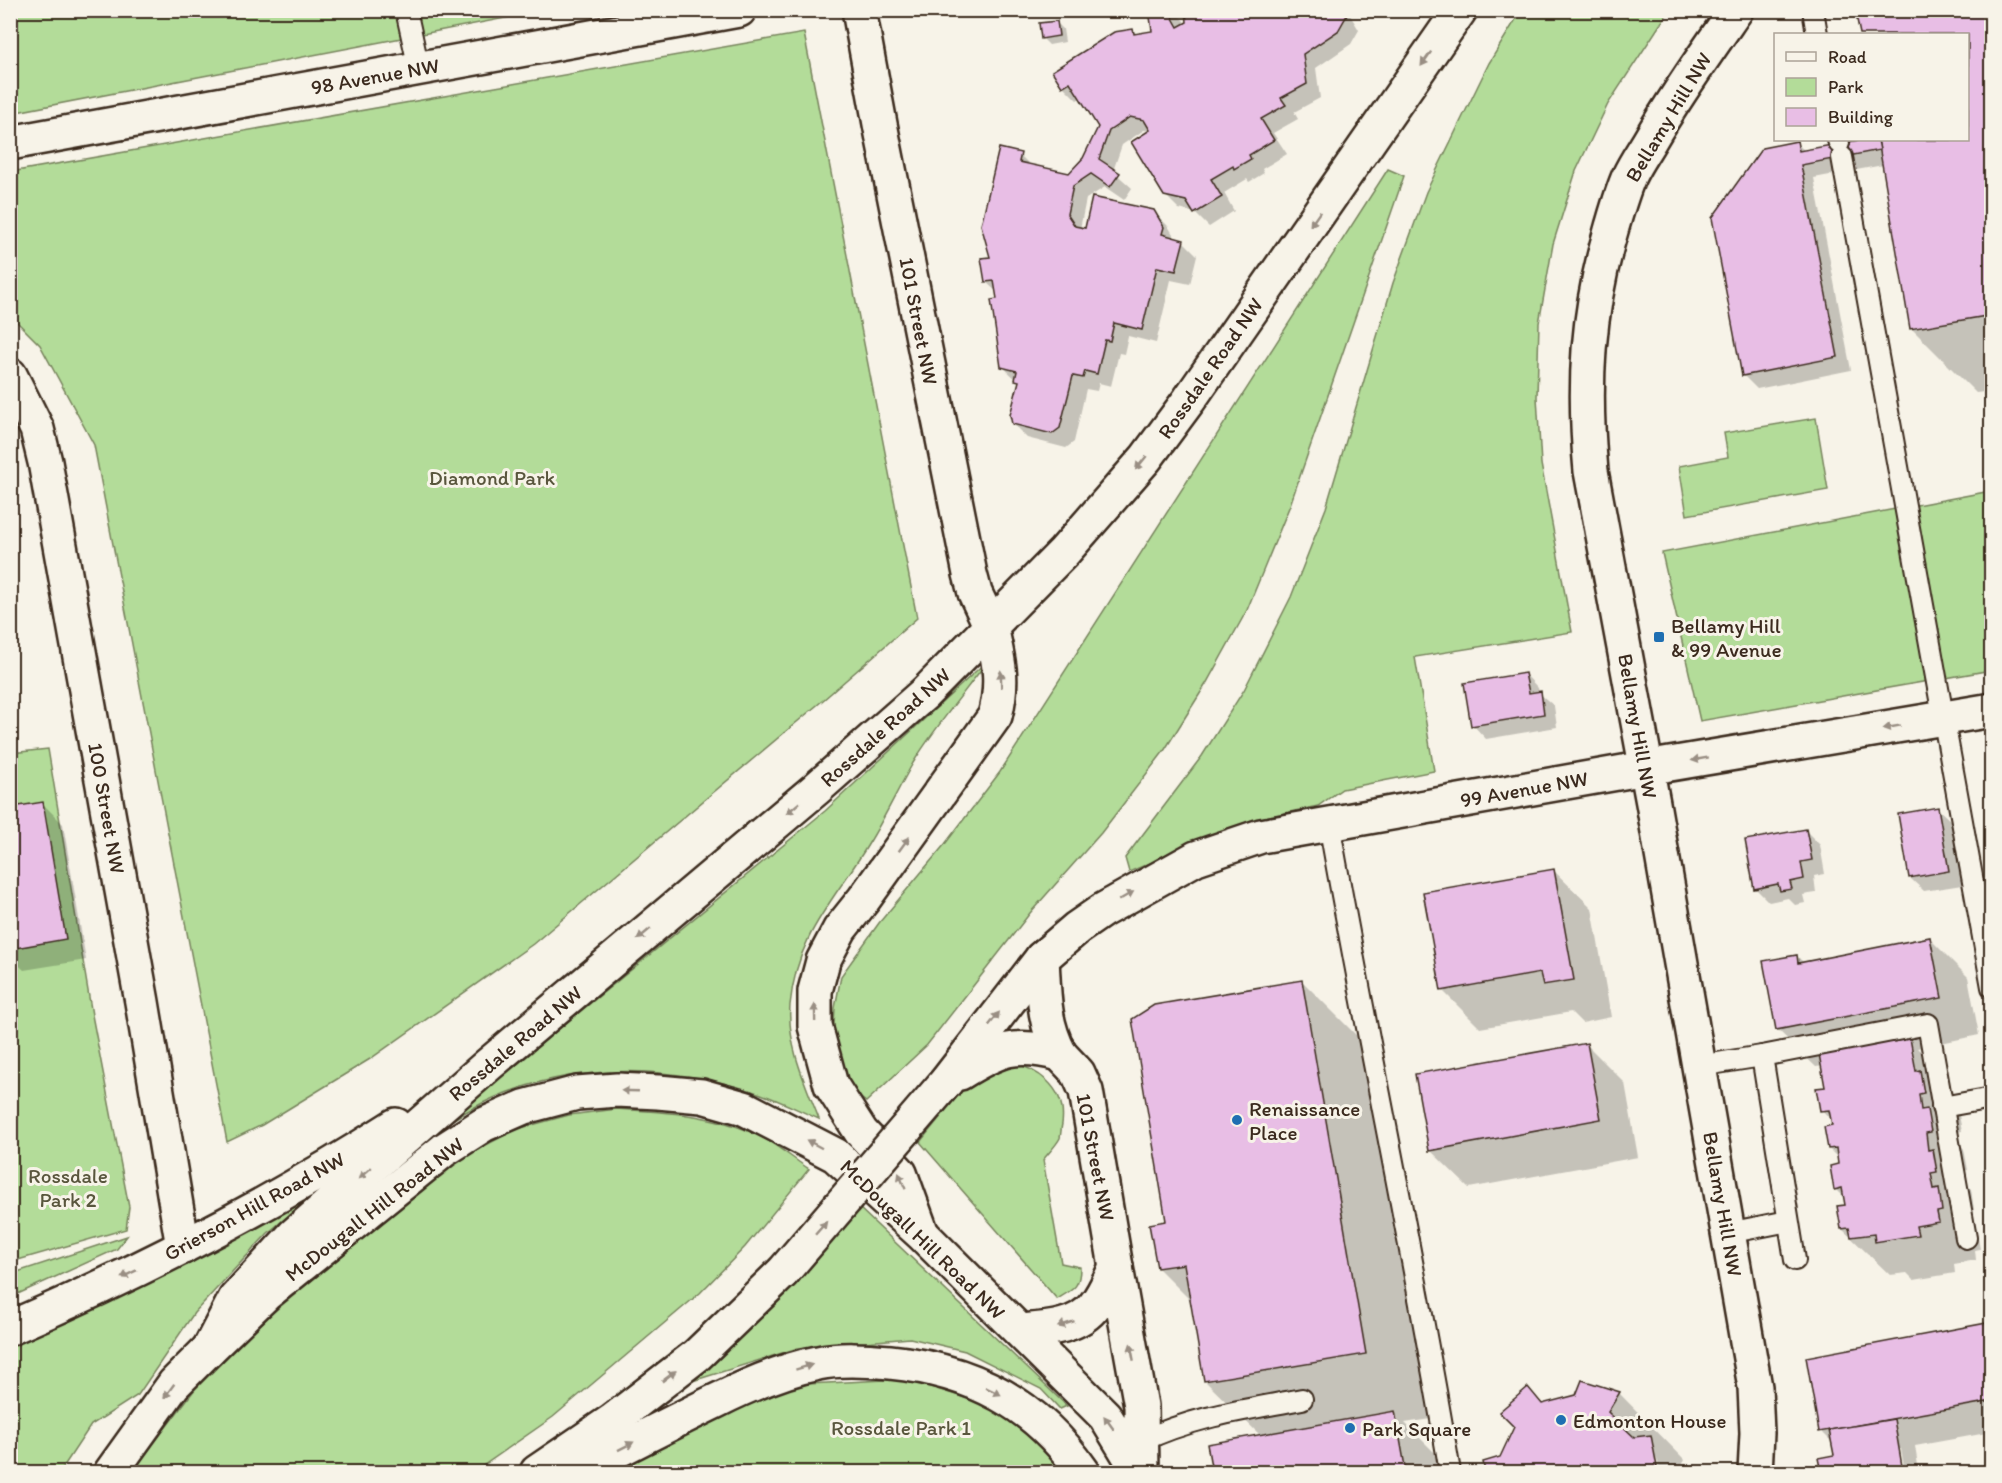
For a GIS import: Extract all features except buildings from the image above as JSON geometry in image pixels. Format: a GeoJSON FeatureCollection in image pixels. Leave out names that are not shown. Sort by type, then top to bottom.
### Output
{"type":"FeatureCollection","features":[{"type":"Feature","properties":{"kind":"street","name":"98 Avenue NW"},"geometry":{"type":"LineString","coordinates":[[10,143],[419,69],[629,20],[739,10]]}},
{"type":"Feature","properties":{"kind":"street","name":"101 Street NW"},"geometry":{"type":"LineString","coordinates":[[859,10],[970,574],[975,593],[991,627],[1000,669],[1001,686],[995,716],[871,890],[840,929],[824,961],[815,991],[815,1026],[831,1085],[861,1132],[900,1173],[923,1235]]}},
{"type":"Feature","properties":{"kind":"street","name":"Rossdale Road NW"},"geometry":{"type":"LineString","coordinates":[[209,1348],[236,1299],[294,1235],[488,1065],[816,789],[925,693],[1064,552],[1152,450],[1189,400],[1460,10]]}},
{"type":"Feature","properties":{"kind":"street","name":"Bellamy Hill NW"},"geometry":{"type":"LineString","coordinates":[[1736,10],[1670,106],[1629,176],[1604,253],[1595,293],[1586,382],[1591,471],[1755,1387],[1757,1433],[1755,1473]]}},
{"type":"Feature","properties":{"kind":"street","name":"100 Street NW"},"geometry":{"type":"LineString","coordinates":[[10,375],[37,429],[45,462],[142,1002],[183,1247]]}},
{"type":"Feature","properties":{"kind":"street","name":"99 Avenue NW"},"geometry":{"type":"LineString","coordinates":[[1042,958],[1077,928],[1112,904],[1196,858],[1261,836],[1992,710]]}},
{"type":"Feature","properties":{"kind":"street","name":"101 Street NW"},"geometry":{"type":"LineString","coordinates":[[1042,958],[1050,1036],[1060,1054],[1078,1073],[1086,1091],[1136,1369],[1141,1406],[1141,1462]]}},
{"type":"Feature","properties":{"kind":"street"},"geometry":{"type":"LineString","coordinates":[[537,1473],[612,1421],[698,1354],[783,1272],[946,1082],[1042,958]]}},
{"type":"Feature","properties":{"kind":"street"},"geometry":{"type":"LineString","coordinates":[[946,1082],[988,1055],[1021,1047],[1039,1048],[1060,1054]]}},
{"type":"Feature","properties":{"kind":"street","name":"Grierson Hill Road NW"},"geometry":{"type":"LineString","coordinates":[[10,1328],[76,1300],[183,1247],[309,1178],[488,1065]]}},
{"type":"Feature","properties":{"kind":"street","name":"McDougall Hill Road NW"},"geometry":{"type":"LineString","coordinates":[[111,1473],[174,1384],[209,1348],[267,1294],[444,1149],[483,1125],[524,1107],[577,1093],[617,1090],[702,1096],[744,1108],[835,1155],[923,1235],[1105,1416],[1141,1462]]}},
{"type":"Feature","properties":{"kind":"street"},"geometry":{"type":"LineString","coordinates":[[1020,1331],[1065,1325],[1081,1318],[1095,1306],[1116,1267]]}},
{"type":"Feature","properties":{"kind":"street"},"geometry":{"type":"LineString","coordinates":[[574,1473],[757,1382],[819,1362],[868,1360],[919,1365],[957,1376],[1002,1395],[1040,1421],[1068,1451],[1083,1473]]}},
{"type":"Feature","properties":{"kind":"lane"},"geometry":{"type":"LineString","coordinates":[[406,10],[419,69]]}},
{"type":"Feature","properties":{"kind":"lane"},"geometry":{"type":"LineString","coordinates":[[1813,10],[1817,33]]}},
{"type":"Feature","properties":{"kind":"lane"},"geometry":{"type":"LineString","coordinates":[[1839,147],[1992,987]]}},
{"type":"Feature","properties":{"kind":"lane"},"geometry":{"type":"LineString","coordinates":[[1329,823],[1352,957],[1434,1375],[1450,1473]]}},
{"type":"Feature","properties":{"kind":"lane"},"geometry":{"type":"LineString","coordinates":[[1699,1066],[1928,1024],[1966,1238]]}},
{"type":"Feature","properties":{"kind":"lane"},"geometry":{"type":"LineString","coordinates":[[1762,1056],[1795,1260]]}},
{"type":"Feature","properties":{"kind":"lane"},"geometry":{"type":"LineString","coordinates":[[1942,1107],[1992,1098]]}},
{"type":"Feature","properties":{"kind":"lane"},"geometry":{"type":"LineString","coordinates":[[1728,1233],[1788,1221]]}},
{"type":"Feature","properties":{"kind":"lane"},"geometry":{"type":"LineString","coordinates":[[1141,1462],[1171,1428],[1199,1419],[1302,1399]]}},
{"type":"Feature","properties":{"kind":"green space"},"geometry":{"type":"Polygon","coordinates":[[[11,11],[542,11],[11,113],[11,11]]]}},
{"type":"Feature","properties":{"kind":"green space"},"geometry":{"type":"Polygon","coordinates":[[[1521,11],[1669,11],[1608,104],[1576,171],[1553,244],[1539,323],[1537,397],[1541,464],[1572,632],[1415,657],[1434,771],[1342,789],[1318,806],[1252,820],[1129,872],[1125,858],[1202,756],[1244,690],[1291,597],[1326,508],[1393,283],[1426,192],[1489,63],[1521,11]]]}},
{"type":"Feature","properties":{"kind":"green space","name":"Diamond Park"},"geometry":{"type":"Polygon","coordinates":[[[804,33],[917,618],[533,944],[370,1059],[262,1125],[227,1142],[94,445],[40,345],[11,316],[11,172],[804,33]]]}},
{"type":"Feature","properties":{"kind":"green space"},"geometry":{"type":"Polygon","coordinates":[[[1388,169],[1404,176],[1290,505],[1247,610],[1206,684],[1164,751],[1101,833],[1030,913],[927,1045],[866,1102],[853,1092],[841,1070],[833,1042],[835,1008],[841,976],[879,923],[945,844],[1000,772],[1388,169]]]}},
{"type":"Feature","properties":{"kind":"green space"},"geometry":{"type":"Polygon","coordinates":[[[1816,418],[1828,490],[1687,515],[1679,466],[1728,457],[1724,433],[1816,418]]]}},
{"type":"Feature","properties":{"kind":"green space"},"geometry":{"type":"Polygon","coordinates":[[[1991,491],[1991,670],[1700,721],[1662,553],[1991,491]]]}},
{"type":"Feature","properties":{"kind":"green space"},"geometry":{"type":"Polygon","coordinates":[[[989,659],[940,723],[913,763],[869,843],[819,918],[801,957],[790,1005],[791,1035],[798,1064],[819,1119],[761,1094],[726,1084],[689,1076],[652,1072],[615,1072],[578,1075],[542,1082],[507,1093],[467,1111],[427,1137],[825,811],[989,659]]]}},
{"type":"Feature","properties":{"kind":"green space","name":"Rossdale Park 2"},"geometry":{"type":"Polygon","coordinates":[[[48,749],[92,1015],[129,1207],[126,1229],[11,1262],[11,753],[48,749]]]}},
{"type":"Feature","properties":{"kind":"green space"},"geometry":{"type":"Polygon","coordinates":[[[1006,1061],[1039,1074],[1048,1081],[1060,1100],[1062,1124],[1060,1138],[1043,1160],[1061,1263],[1080,1267],[1079,1279],[1075,1287],[1057,1299],[920,1142],[964,1088],[1006,1061]]]}},
{"type":"Feature","properties":{"kind":"green space"},"geometry":{"type":"Polygon","coordinates":[[[617,1109],[694,1116],[731,1125],[767,1140],[809,1169],[745,1247],[700,1293],[553,1417],[474,1472],[132,1472],[195,1389],[271,1314],[461,1158],[517,1129],[569,1115],[617,1109]]]}},
{"type":"Feature","properties":{"kind":"green space"},"geometry":{"type":"Polygon","coordinates":[[[311,1196],[268,1233],[194,1313],[138,1395],[91,1425],[60,1472],[11,1472],[11,1337],[311,1196]]]}},
{"type":"Feature","properties":{"kind":"green space"},"geometry":{"type":"Polygon","coordinates":[[[857,1206],[1067,1406],[1060,1409],[1041,1389],[965,1351],[910,1338],[798,1348],[686,1383],[857,1206]]]}},
{"type":"Feature","properties":{"kind":"green space"},"geometry":{"type":"Polygon","coordinates":[[[127,1236],[117,1249],[11,1297],[11,1274],[127,1236]]]}},
{"type":"Feature","properties":{"kind":"green space","name":"Rossdale Park 1"},"geometry":{"type":"Polygon","coordinates":[[[905,1379],[1004,1410],[1073,1472],[612,1472],[788,1385],[905,1379]]]}},
{"type":"Feature","properties":{"kind":"place","name":"Bellamy Hill & 99 Avenue"},"geometry":{"type":"Point","coordinates":[1659,637]}},
{"type":"Feature","properties":{"kind":"place","name":"Renaissance Place"},"geometry":{"type":"Point","coordinates":[1237,1120]}},
{"type":"Feature","properties":{"kind":"place","name":"Edmonton House"},"geometry":{"type":"Point","coordinates":[1561,1420]}},
{"type":"Feature","properties":{"kind":"place","name":"Park Square"},"geometry":{"type":"Point","coordinates":[1350,1428]}}]}
